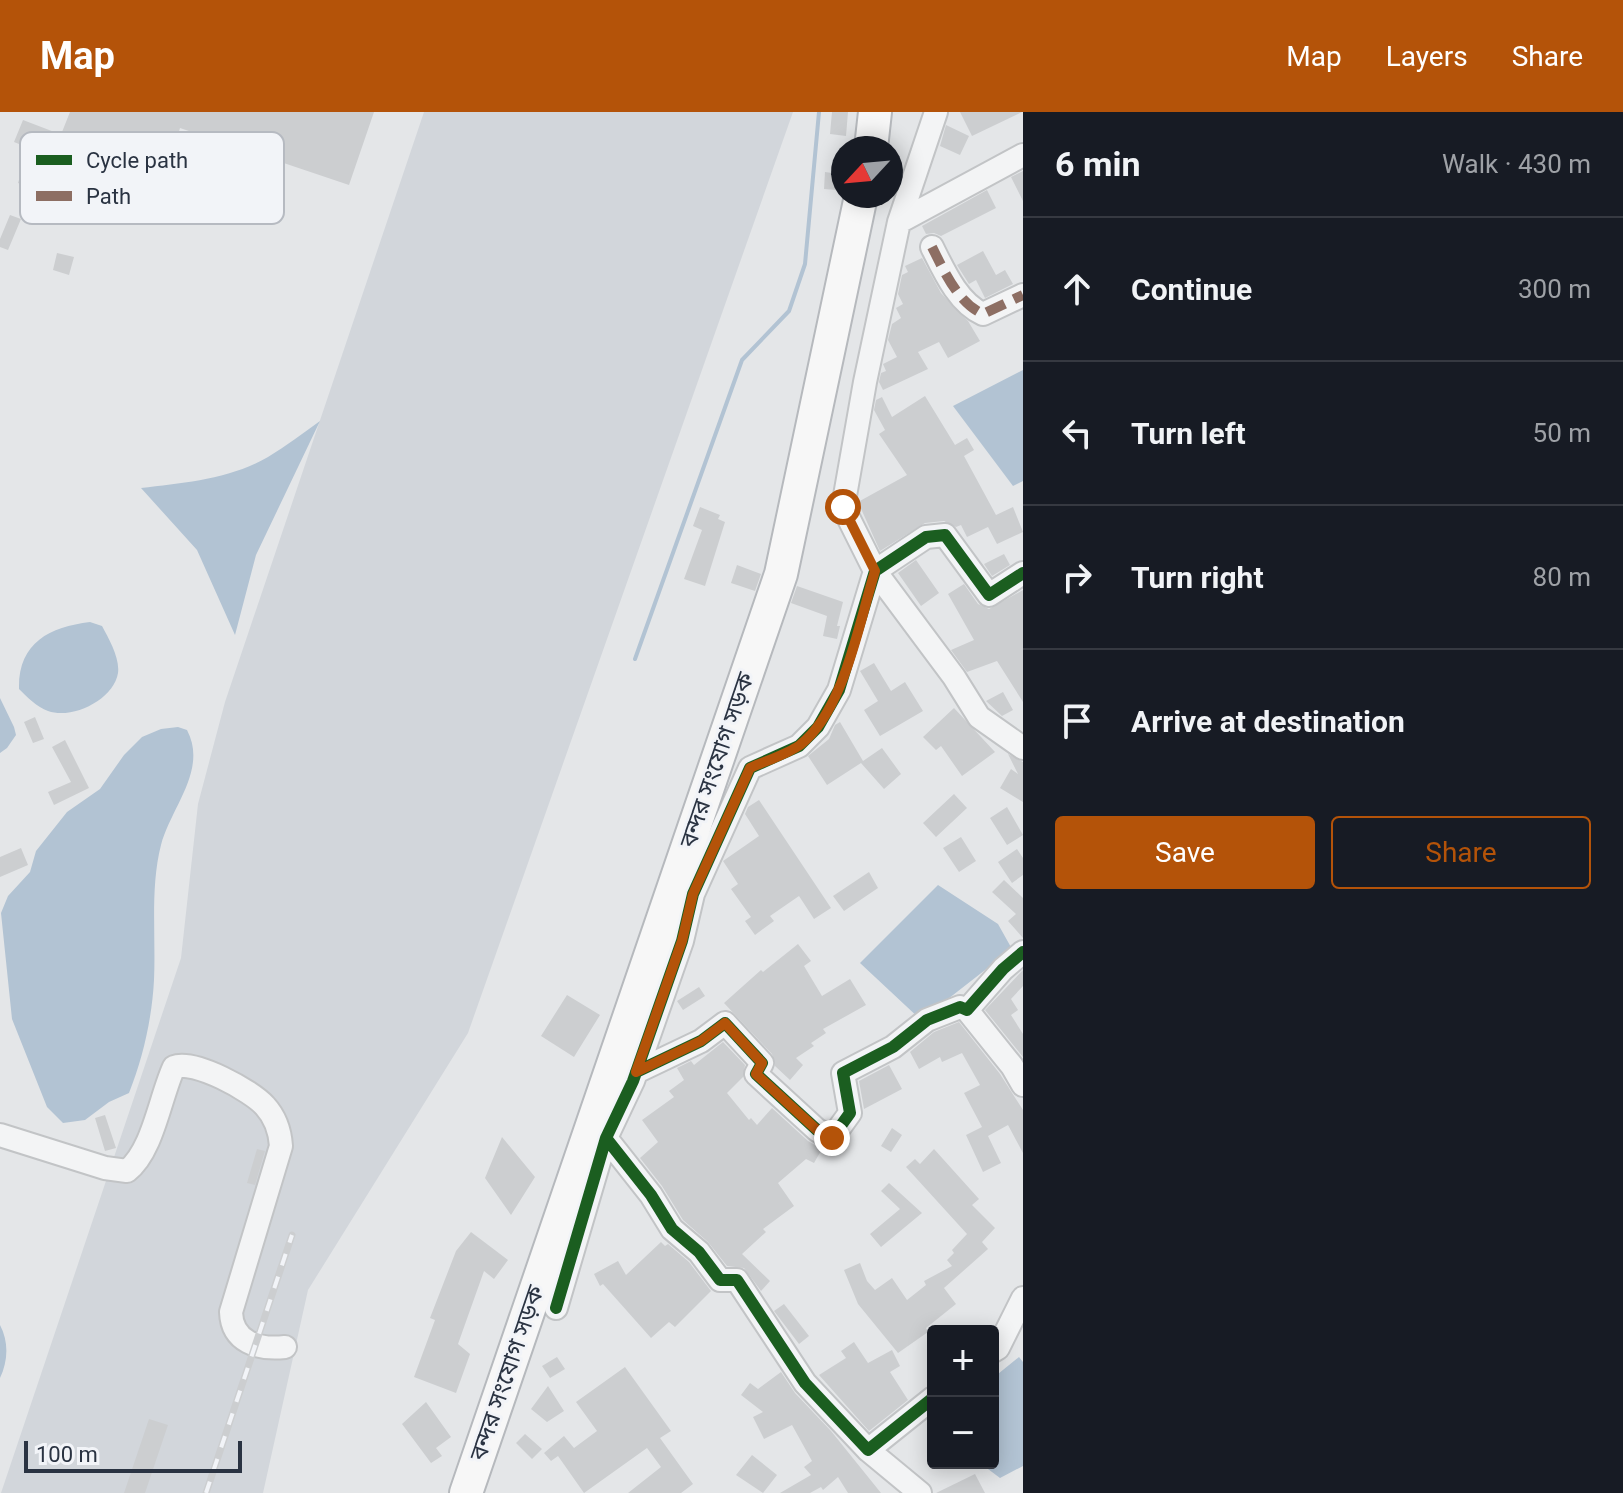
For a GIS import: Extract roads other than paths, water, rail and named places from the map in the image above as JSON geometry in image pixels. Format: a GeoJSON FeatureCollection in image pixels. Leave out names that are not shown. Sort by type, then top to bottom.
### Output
{"type":"FeatureCollection","features":[{"type":"Feature","properties":{"kind":"highway"},"geometry":{"type":"LineString","coordinates":[[872,136],[875,112]]}},
{"type":"Feature","properties":{"kind":"highway","name":"বন্দর সংযোগ সড়ক"},"geometry":{"type":"LineString","coordinates":[[466,1493],[781,574],[858,208]]}},
{"type":"Feature","properties":{"kind":"street"},"geometry":{"type":"LineString","coordinates":[[936,112],[899,222],[865,382],[843,507],[875,571],[954,677],[979,717],[1023,748]]}},
{"type":"Feature","properties":{"kind":"street"},"geometry":{"type":"LineString","coordinates":[[899,222],[1023,155]]}},
{"type":"Feature","properties":{"kind":"street"},"geometry":{"type":"LineString","coordinates":[[932,247],[954,287],[972,309],[983,314],[1023,295]]}},
{"type":"Feature","properties":{"kind":"street"},"geometry":{"type":"LineString","coordinates":[[556,1308],[606,1138],[636,1072],[682,941],[693,894],[750,768],[799,746],[818,727],[839,690],[875,571],[926,537],[945,535],[989,595],[1023,573]]}},
{"type":"Feature","properties":{"kind":"street"},"geometry":{"type":"LineString","coordinates":[[967,1010],[1003,969],[1023,952]]}},
{"type":"Feature","properties":{"kind":"street"},"geometry":{"type":"LineString","coordinates":[[636,1072],[701,1041],[725,1023],[762,1063],[756,1074],[817,1130],[832,1138],[850,1113],[843,1073],[893,1047],[927,1020],[960,1007],[967,1010],[1012,1066],[1023,1085]]}},
{"type":"Feature","properties":{"kind":"street"},"geometry":{"type":"LineString","coordinates":[[0,1135],[127,1171],[137,1163],[148,1142],[174,1067],[180,1065],[203,1070],[254,1095],[267,1108],[280,1130],[281,1146],[231,1312],[231,1326],[244,1341],[272,1348],[285,1347]]}},
{"type":"Feature","properties":{"kind":"street"},"geometry":{"type":"LineString","coordinates":[[606,1138],[651,1195],[672,1229],[699,1252],[720,1280],[737,1280],[805,1383],[868,1450],[920,1493]]}},
{"type":"Feature","properties":{"kind":"street"},"geometry":{"type":"LineString","coordinates":[[999,1346],[1023,1298]]}},
{"type":"Feature","properties":{"kind":"street"},"geometry":{"type":"LineString","coordinates":[[868,1450],[927,1403]]}},
{"type":"Feature","properties":{"kind":"water"},"geometry":{"type":"Polygon","coordinates":[[[1023,370],[1023,481],[1013,486],[953,406],[1023,370]]]}},
{"type":"Feature","properties":{"kind":"water"},"geometry":{"type":"Polygon","coordinates":[[[320,421],[256,555],[235,635],[197,550],[141,488],[206,479],[238,470],[268,457],[320,421]]]}},
{"type":"Feature","properties":{"kind":"water"},"geometry":{"type":"Polygon","coordinates":[[[90,622],[102,626],[117,661],[118,673],[109,691],[91,705],[69,713],[48,711],[32,702],[19,689],[20,673],[30,649],[49,633],[90,622]]]}},
{"type":"Feature","properties":{"kind":"water"},"geometry":{"type":"Polygon","coordinates":[[[0,698],[16,735],[0,753],[0,698]]]}},
{"type":"Feature","properties":{"kind":"water"},"geometry":{"type":"Polygon","coordinates":[[[178,727],[187,730],[193,760],[191,774],[166,831],[158,861],[154,895],[153,994],[139,1066],[129,1093],[109,1102],[85,1120],[63,1123],[47,1107],[12,1019],[1,913],[8,896],[30,872],[36,851],[67,812],[100,789],[124,755],[142,737],[161,729],[178,727]]]}},
{"type":"Feature","properties":{"kind":"water"},"geometry":{"type":"Polygon","coordinates":[[[938,885],[998,924],[1012,949],[921,1020],[860,963],[938,885]]]}},
{"type":"Feature","properties":{"kind":"water"},"geometry":{"type":"Polygon","coordinates":[[[0,1325],[6,1352],[0,1378],[0,1325]]]}},
{"type":"Feature","properties":{"kind":"water"},"geometry":{"type":"Polygon","coordinates":[[[1019,1357],[1023,1362],[1023,1466],[1000,1478],[988,1469],[999,1469],[999,1373],[1019,1357]]]}},
{"type":"Feature","properties":{"kind":"waterway"},"geometry":{"type":"LineString","coordinates":[[635,659],[742,360],[789,311],[805,264],[819,112]]}},
{"type":"Feature","properties":{"kind":"railway"},"geometry":{"type":"LineString","coordinates":[[206,1493],[292,1235]]}}]}
